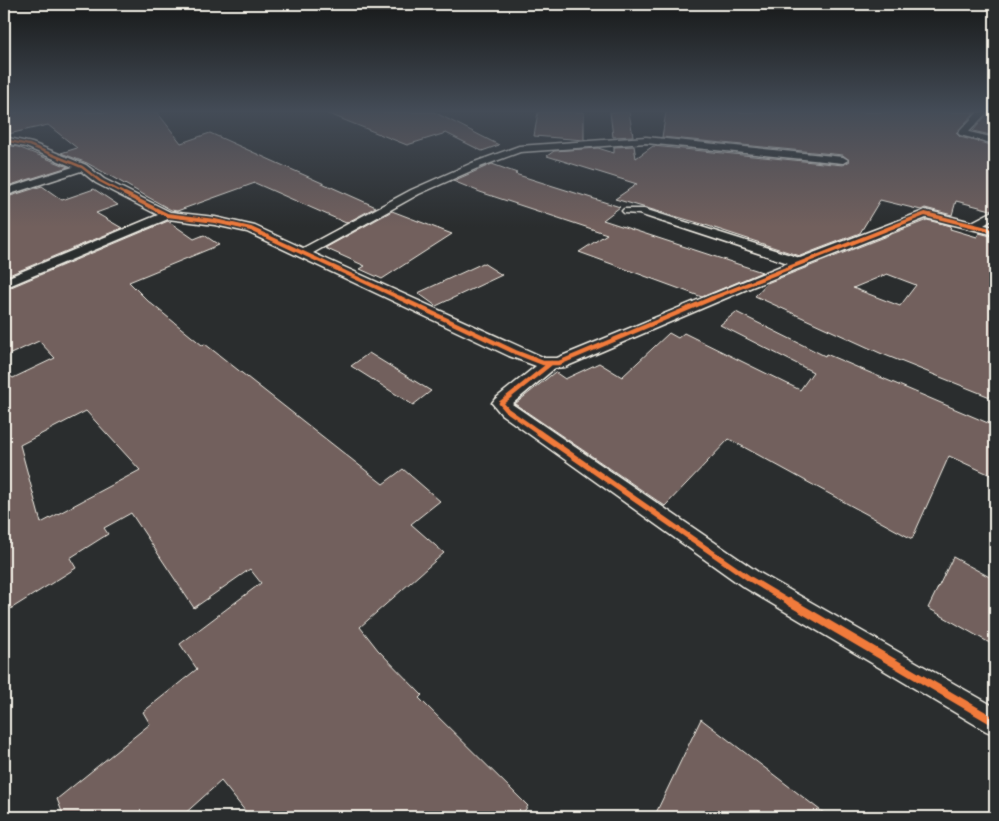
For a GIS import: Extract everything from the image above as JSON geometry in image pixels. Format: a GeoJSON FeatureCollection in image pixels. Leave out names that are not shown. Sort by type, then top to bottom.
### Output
{"type":"FeatureCollection","features":[{"type":"Feature","properties":{"kind":"street"},"geometry":{"type":"LineString","coordinates":[[43,150],[82,167],[100,181],[167,215],[215,221],[251,229],[515,352],[543,363],[559,362],[924,214],[995,231]]}},
{"type":"Feature","properties":{"kind":"street"},"geometry":{"type":"LineString","coordinates":[[302,254],[415,192],[476,165],[515,150]]}},
{"type":"Feature","properties":{"kind":"street"},"geometry":{"type":"LineString","coordinates":[[748,150],[843,160]]}},
{"type":"Feature","properties":{"kind":"street"},"geometry":{"type":"LineString","coordinates":[[4,193],[82,167]]}},
{"type":"Feature","properties":{"kind":"street"},"geometry":{"type":"LineString","coordinates":[[628,212],[640,211],[801,263]]}},
{"type":"Feature","properties":{"kind":"street"},"geometry":{"type":"LineString","coordinates":[[975,225],[995,213]]}},
{"type":"Feature","properties":{"kind":"street"},"geometry":{"type":"LineString","coordinates":[[4,284],[167,215]]}},
{"type":"Feature","properties":{"kind":"street"},"geometry":{"type":"LineString","coordinates":[[551,363],[501,404],[506,410],[750,579],[995,722]]}},
{"type":"Feature","properties":{"kind":"building"},"geometry":{"type":"Polygon","coordinates":[[[4,150],[26,150],[68,167],[4,187],[4,150]]]}},
{"type":"Feature","properties":{"kind":"building"},"geometry":{"type":"Polygon","coordinates":[[[70,150],[249,150],[376,207],[346,223],[255,183],[177,211],[171,210],[87,163],[61,153],[70,150]]]}},
{"type":"Feature","properties":{"kind":"building"},"geometry":{"type":"Polygon","coordinates":[[[564,150],[605,150],[614,153],[614,150],[635,150],[636,158],[647,150],[696,150],[843,165],[850,161],[843,155],[796,150],[995,150],[995,208],[991,210],[956,201],[952,215],[880,200],[860,233],[800,256],[702,224],[615,199],[637,184],[547,156],[554,151],[564,150]]]}},
{"type":"Feature","properties":{"kind":"building"},"geometry":{"type":"Polygon","coordinates":[[[492,164],[517,173],[515,174],[620,207],[603,220],[762,272],[702,297],[579,252],[607,234],[480,192],[453,181],[492,164]]]}},
{"type":"Feature","properties":{"kind":"building"},"geometry":{"type":"Polygon","coordinates":[[[42,186],[62,200],[94,189],[118,205],[96,213],[122,228],[4,277],[4,198],[42,186]]]}},
{"type":"Feature","properties":{"kind":"building"},"geometry":{"type":"Polygon","coordinates":[[[392,211],[452,234],[382,279],[360,269],[365,266],[325,248],[392,211]]]}},
{"type":"Feature","properties":{"kind":"building"},"geometry":{"type":"Polygon","coordinates":[[[927,220],[951,226],[950,229],[977,237],[979,233],[995,237],[995,399],[880,353],[755,296],[767,283],[927,220]],[[887,274],[853,288],[900,306],[916,285],[887,274]]]}},
{"type":"Feature","properties":{"kind":"building"},"geometry":{"type":"Polygon","coordinates":[[[168,221],[194,239],[204,235],[219,245],[129,282],[148,301],[202,345],[205,344],[383,484],[403,469],[440,501],[411,524],[444,553],[360,627],[378,650],[422,695],[419,698],[528,806],[520,817],[250,817],[221,781],[181,817],[64,817],[57,799],[150,724],[143,712],[197,669],[180,644],[261,583],[250,569],[194,608],[131,513],[104,528],[108,534],[70,558],[76,568],[4,613],[4,372],[13,378],[55,358],[39,341],[4,357],[4,290],[168,221]],[[86,411],[20,445],[41,523],[140,470],[86,411]]]}},
{"type":"Feature","properties":{"kind":"building"},"geometry":{"type":"Polygon","coordinates":[[[483,263],[502,275],[436,306],[418,293],[483,263]]]}},
{"type":"Feature","properties":{"kind":"building"},"geometry":{"type":"Polygon","coordinates":[[[736,312],[825,356],[826,354],[995,426],[995,477],[949,456],[912,539],[729,439],[665,506],[515,404],[555,372],[565,379],[599,363],[622,377],[669,333],[678,338],[684,333],[800,390],[813,372],[720,325],[736,312]]]}},
{"type":"Feature","properties":{"kind":"building"},"geometry":{"type":"Polygon","coordinates":[[[369,353],[431,391],[413,405],[351,366],[369,353]]]}},
{"type":"Feature","properties":{"kind":"building"},"geometry":{"type":"Polygon","coordinates":[[[953,557],[995,580],[995,646],[928,608],[953,557]]]}},
{"type":"Feature","properties":{"kind":"building"},"geometry":{"type":"Polygon","coordinates":[[[701,719],[829,817],[654,817],[701,719]]]}},
{"type":"Feature","properties":{"kind":"cycle path"},"geometry":{"type":"LineString","coordinates":[[42,150],[82,167],[100,181],[167,215],[215,221],[251,229],[515,352],[543,363],[559,363],[747,284],[925,214],[995,231]]}},
{"type":"Feature","properties":{"kind":"cycle path"},"geometry":{"type":"LineString","coordinates":[[551,363],[501,403],[507,410],[750,579],[995,722]]}}]}
